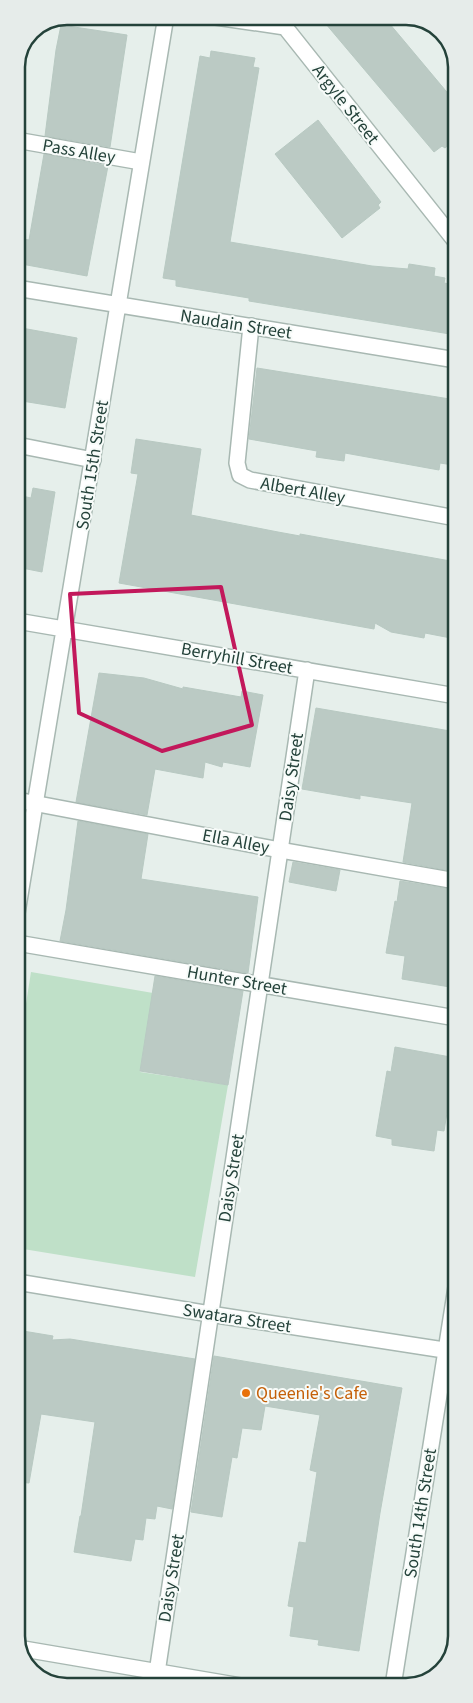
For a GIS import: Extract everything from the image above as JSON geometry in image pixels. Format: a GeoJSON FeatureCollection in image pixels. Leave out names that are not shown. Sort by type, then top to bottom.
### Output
{"type":"FeatureCollection","features":[{"type":"Feature","properties":{"kind":"street","name":"South 15th Street"},"geometry":{"type":"LineString","coordinates":[[25,864],[164,25]]}},
{"type":"Feature","properties":{"kind":"street","name":"Argyle Street"},"geometry":{"type":"LineString","coordinates":[[277,25],[285,26],[448,232]]}},
{"type":"Feature","properties":{"kind":"street","name":"Pass Alley"},"geometry":{"type":"LineString","coordinates":[[25,142],[141,162]]}},
{"type":"Feature","properties":{"kind":"street","name":"Naudain Street"},"geometry":{"type":"LineString","coordinates":[[25,290],[448,359]]}},
{"type":"Feature","properties":{"kind":"street","name":"Albert Alley"},"geometry":{"type":"LineString","coordinates":[[251,326],[236,463],[240,475],[250,480],[448,517]]}},
{"type":"Feature","properties":{"kind":"street"},"geometry":{"type":"LineString","coordinates":[[25,447],[92,460]]}},
{"type":"Feature","properties":{"kind":"street","name":"Berryhill Street"},"geometry":{"type":"LineString","coordinates":[[25,622],[448,695]]}},
{"type":"Feature","properties":{"kind":"street","name":"Daisy Street"},"geometry":{"type":"LineString","coordinates":[[156,1678],[307,670]]}},
{"type":"Feature","properties":{"kind":"street","name":"Ella Alley"},"geometry":{"type":"LineString","coordinates":[[25,801],[448,880]]}},
{"type":"Feature","properties":{"kind":"street","name":"Hunter Street"},"geometry":{"type":"LineString","coordinates":[[25,944],[448,1017]]}},
{"type":"Feature","properties":{"kind":"street","name":"Swatara Street"},"geometry":{"type":"LineString","coordinates":[[25,1283],[448,1351]]}},
{"type":"Feature","properties":{"kind":"street","name":"South 14th Street"},"geometry":{"type":"LineString","coordinates":[[394,1678],[448,1368]]}},
{"type":"Feature","properties":{"kind":"street"},"geometry":{"type":"LineString","coordinates":[[28,1650],[152,1678]]}},
{"type":"Feature","properties":{"kind":"highlighted area"},"geometry":{"type":"Polygon","coordinates":[[[221,587],[252,725],[162,751],[79,713],[70,594],[221,587]]]}},
{"type":"Feature","properties":{"kind":"green space"},"geometry":{"type":"Polygon","coordinates":[[[31,972],[153,993],[140,1072],[228,1085],[195,1277],[25,1249],[25,1010],[31,972]]]}},
{"type":"Feature","properties":{"kind":"building"},"geometry":{"type":"Polygon","coordinates":[[[327,25],[391,25],[448,93],[448,146],[445,148],[442,146],[434,152],[327,25]]]}},
{"type":"Feature","properties":{"kind":"building"},"geometry":{"type":"Polygon","coordinates":[[[61,26],[127,35],[110,147],[45,136],[61,26]]]}},
{"type":"Feature","properties":{"kind":"building"},"geometry":{"type":"Polygon","coordinates":[[[211,51],[255,58],[253,67],[259,68],[230,242],[372,266],[408,269],[409,264],[435,268],[434,276],[445,278],[444,283],[448,284],[448,334],[249,301],[249,298],[176,286],[176,280],[163,278],[200,56],[210,58],[211,51]]]}},
{"type":"Feature","properties":{"kind":"building"},"geometry":{"type":"Polygon","coordinates":[[[318,120],[381,202],[378,205],[380,208],[342,238],[275,154],[318,120]]]}},
{"type":"Feature","properties":{"kind":"building"},"geometry":{"type":"Polygon","coordinates":[[[44,154],[108,166],[87,276],[25,265],[25,239],[29,240],[44,154]]]}},
{"type":"Feature","properties":{"kind":"building"},"geometry":{"type":"Polygon","coordinates":[[[25,329],[77,338],[65,408],[25,401],[25,329]]]}},
{"type":"Feature","properties":{"kind":"building"},"geometry":{"type":"Polygon","coordinates":[[[257,368],[448,399],[448,464],[440,463],[439,470],[345,453],[344,461],[316,457],[317,451],[249,439],[257,368]]]}},
{"type":"Feature","properties":{"kind":"building"},"geometry":{"type":"Polygon","coordinates":[[[136,439],[201,449],[191,515],[300,536],[300,534],[448,561],[448,637],[425,633],[424,638],[391,632],[375,623],[374,629],[119,583],[138,474],[131,473],[136,439]]]}},
{"type":"Feature","properties":{"kind":"building"},"geometry":{"type":"Polygon","coordinates":[[[33,488],[55,492],[42,572],[25,569],[25,497],[31,498],[33,488]]]}},
{"type":"Feature","properties":{"kind":"building"},"geometry":{"type":"Polygon","coordinates":[[[99,673],[144,678],[183,689],[183,687],[241,697],[242,691],[263,695],[250,767],[223,762],[222,767],[205,762],[203,778],[155,769],[147,815],[76,802],[99,673]]]}},
{"type":"Feature","properties":{"kind":"building"},"geometry":{"type":"Polygon","coordinates":[[[316,708],[448,731],[448,870],[403,862],[412,803],[360,795],[360,799],[302,789],[316,708]]]}},
{"type":"Feature","properties":{"kind":"building"},"geometry":{"type":"Polygon","coordinates":[[[78,821],[148,834],[141,879],[258,897],[248,973],[60,941],[78,821]]]}},
{"type":"Feature","properties":{"kind":"building"},"geometry":{"type":"Polygon","coordinates":[[[293,862],[340,870],[336,891],[289,882],[293,862]]]}},
{"type":"Feature","properties":{"kind":"building"},"geometry":{"type":"Polygon","coordinates":[[[400,881],[448,889],[448,987],[402,979],[405,956],[386,953],[395,901],[397,902],[400,881]]]}},
{"type":"Feature","properties":{"kind":"building"},"geometry":{"type":"Polygon","coordinates":[[[155,976],[243,991],[228,1085],[140,1071],[155,976]]]}},
{"type":"Feature","properties":{"kind":"building"},"geometry":{"type":"Polygon","coordinates":[[[395,1047],[448,1057],[448,1107],[444,1131],[437,1130],[434,1151],[392,1145],[392,1139],[376,1136],[387,1071],[391,1072],[395,1047]]]}},
{"type":"Feature","properties":{"kind":"building"},"geometry":{"type":"Polygon","coordinates":[[[25,1331],[53,1336],[52,1340],[70,1339],[195,1359],[172,1509],[157,1506],[155,1519],[146,1518],[143,1540],[135,1539],[131,1561],[74,1552],[95,1422],[41,1414],[29,1483],[25,1483],[25,1331]]]}},
{"type":"Feature","properties":{"kind":"building"},"geometry":{"type":"Polygon","coordinates":[[[214,1356],[402,1388],[380,1513],[359,1651],[318,1645],[319,1640],[290,1636],[294,1607],[288,1606],[299,1542],[306,1543],[317,1472],[310,1470],[320,1415],[265,1406],[261,1430],[242,1428],[237,1458],[232,1457],[222,1517],[191,1512],[214,1356]]]}},
{"type":"Feature","properties":{"kind":"place","name":"Queenie's Cafe"},"geometry":{"type":"Point","coordinates":[246,1393]}}]}
